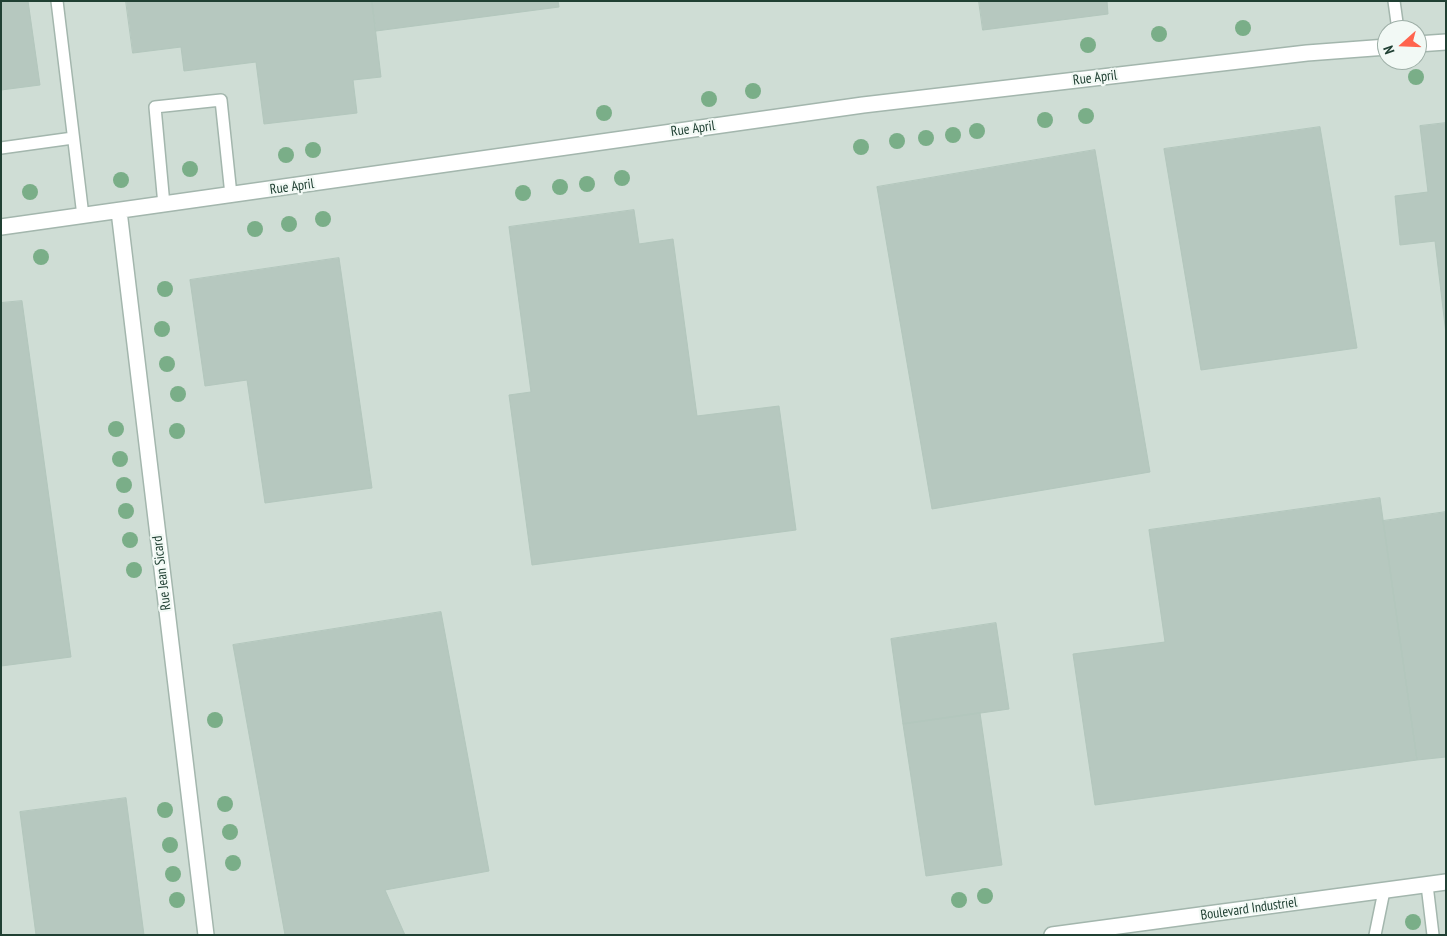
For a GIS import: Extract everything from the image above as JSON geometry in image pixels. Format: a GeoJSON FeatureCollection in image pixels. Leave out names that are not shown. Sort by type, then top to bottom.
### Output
{"type":"FeatureCollection","features":[{"type":"Feature","properties":{"kind":"street"},"geometry":{"type":"LineString","coordinates":[[1427,43],[1446,42]]}},
{"type":"Feature","properties":{"kind":"street","name":"Rue April"},"geometry":{"type":"LineString","coordinates":[[1,227],[864,105],[1307,53],[1377,48]]}},
{"type":"Feature","properties":{"kind":"street","name":"Rue Jean Sicard"},"geometry":{"type":"LineString","coordinates":[[119,211],[206,935]]}},
{"type":"Feature","properties":{"kind":"street","name":"Boulevard Industriel"},"geometry":{"type":"LineString","coordinates":[[1052,935],[1446,882]]}},
{"type":"Feature","properties":{"kind":"lane"},"geometry":{"type":"LineString","coordinates":[[57,1],[83,216]]}},
{"type":"Feature","properties":{"kind":"lane"},"geometry":{"type":"LineString","coordinates":[[1394,1],[1397,20]]}},
{"type":"Feature","properties":{"kind":"lane"},"geometry":{"type":"LineString","coordinates":[[164,205],[154,107],[221,100],[231,196]]}},
{"type":"Feature","properties":{"kind":"lane"},"geometry":{"type":"LineString","coordinates":[[1,148],[74,138]]}},
{"type":"Feature","properties":{"kind":"lane"},"geometry":{"type":"LineString","coordinates":[[1427,885],[1433,935]]}},
{"type":"Feature","properties":{"kind":"lane"},"geometry":{"type":"LineString","coordinates":[[1374,935],[1384,890]]}},
{"type":"Feature","properties":{"kind":"shaded area"},"geometry":{"type":"Polygon","coordinates":[[[1,1],[1446,1],[1446,935],[1,935],[1,1]]]}},
{"type":"Feature","properties":{"kind":"building"},"geometry":{"type":"Polygon","coordinates":[[[1,1],[28,1],[40,85],[1,90],[1,1]]]}},
{"type":"Feature","properties":{"kind":"building"},"geometry":{"type":"Polygon","coordinates":[[[126,1],[372,1],[381,77],[353,80],[357,113],[264,124],[256,62],[184,71],[181,47],[133,53],[126,1]]]}},
{"type":"Feature","properties":{"kind":"building"},"geometry":{"type":"Polygon","coordinates":[[[372,1],[558,1],[559,7],[376,31],[372,1]]]}},
{"type":"Feature","properties":{"kind":"building"},"geometry":{"type":"Polygon","coordinates":[[[979,1],[1107,1],[1108,14],[983,30],[979,1]]]}},
{"type":"Feature","properties":{"kind":"building"},"geometry":{"type":"Polygon","coordinates":[[[1446,123],[1446,334],[1435,241],[1400,245],[1395,196],[1428,192],[1420,126],[1446,123]]]}},
{"type":"Feature","properties":{"kind":"building"},"geometry":{"type":"Polygon","coordinates":[[[1320,127],[1357,348],[1201,370],[1164,149],[1320,127]]]}},
{"type":"Feature","properties":{"kind":"building"},"geometry":{"type":"Polygon","coordinates":[[[1095,150],[1150,472],[932,509],[877,187],[1095,150]]]}},
{"type":"Feature","properties":{"kind":"building"},"geometry":{"type":"Polygon","coordinates":[[[634,210],[639,244],[673,239],[697,416],[779,406],[796,530],[532,565],[509,395],[531,392],[509,227],[634,210]]]}},
{"type":"Feature","properties":{"kind":"building"},"geometry":{"type":"Polygon","coordinates":[[[339,258],[372,488],[265,503],[247,380],[205,386],[190,280],[339,258]]]}},
{"type":"Feature","properties":{"kind":"building"},"geometry":{"type":"Polygon","coordinates":[[[22,301],[71,657],[1,666],[1,303],[22,301]]]}},
{"type":"Feature","properties":{"kind":"building"},"geometry":{"type":"Polygon","coordinates":[[[1380,498],[1417,760],[1095,805],[1073,654],[1165,642],[1149,530],[1380,498]]]}},
{"type":"Feature","properties":{"kind":"building"},"geometry":{"type":"Polygon","coordinates":[[[1446,512],[1446,757],[1417,760],[1383,521],[1446,512]]]}},
{"type":"Feature","properties":{"kind":"building"},"geometry":{"type":"Polygon","coordinates":[[[441,612],[489,871],[385,890],[405,935],[285,935],[233,645],[441,612]]]}},
{"type":"Feature","properties":{"kind":"building"},"geometry":{"type":"Polygon","coordinates":[[[996,623],[1009,709],[903,724],[891,639],[996,623]]]}},
{"type":"Feature","properties":{"kind":"building"},"geometry":{"type":"Polygon","coordinates":[[[980,713],[1002,865],[926,876],[903,724],[980,713]]]}},
{"type":"Feature","properties":{"kind":"building"},"geometry":{"type":"Polygon","coordinates":[[[126,798],[144,935],[36,935],[20,812],[126,798]]]}}]}
